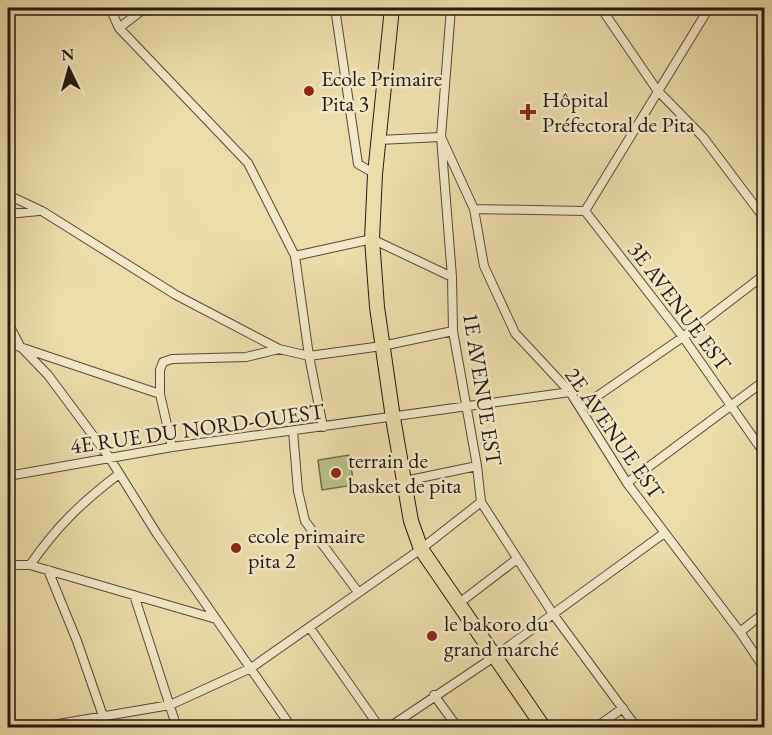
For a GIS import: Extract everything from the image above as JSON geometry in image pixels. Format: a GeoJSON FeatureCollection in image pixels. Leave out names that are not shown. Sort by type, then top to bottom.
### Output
{"type":"FeatureCollection","features":[{"type":"Feature","properties":{"kind":"highway"},"geometry":{"type":"LineString","coordinates":[[392,8],[375,174],[372,239],[382,346],[411,521],[421,549],[544,728]]}},
{"type":"Feature","properties":{"kind":"street"},"geometry":{"type":"LineString","coordinates":[[110,8],[119,28],[248,163],[296,256],[309,356],[323,427]]}},
{"type":"Feature","properties":{"kind":"street"},"geometry":{"type":"LineString","coordinates":[[119,28],[141,10],[177,8]]}},
{"type":"Feature","properties":{"kind":"street"},"geometry":{"type":"LineString","coordinates":[[335,8],[358,164],[375,174]]}},
{"type":"Feature","properties":{"kind":"street","name":"1E AVENUE EST"},"geometry":{"type":"LineString","coordinates":[[451,8],[441,137],[452,277],[453,331],[477,466],[481,502],[553,614],[637,728]]}},
{"type":"Feature","properties":{"kind":"street"},"geometry":{"type":"LineString","coordinates":[[601,8],[657,90],[703,137],[765,218]]}},
{"type":"Feature","properties":{"kind":"street"},"geometry":{"type":"LineString","coordinates":[[474,209],[585,211],[657,90],[710,8]]}},
{"type":"Feature","properties":{"kind":"street"},"geometry":{"type":"LineString","coordinates":[[379,140],[441,137]]}},
{"type":"Feature","properties":{"kind":"street","name":"2E AVENUE EST"},"geometry":{"type":"LineString","coordinates":[[441,137],[474,209],[483,266],[515,333],[570,392],[627,483],[663,534],[740,632],[765,668]]}},
{"type":"Feature","properties":{"kind":"street"},"geometry":{"type":"LineString","coordinates":[[8,195],[42,211],[176,295],[279,349],[309,356],[382,346],[453,331]]}},
{"type":"Feature","properties":{"kind":"street"},"geometry":{"type":"LineString","coordinates":[[8,214],[42,211]]}},
{"type":"Feature","properties":{"kind":"street","name":"3E AVENUE EST"},"geometry":{"type":"LineString","coordinates":[[585,211],[683,337],[765,453]]}},
{"type":"Feature","properties":{"kind":"street"},"geometry":{"type":"LineString","coordinates":[[296,256],[372,239],[452,277]]}},
{"type":"Feature","properties":{"kind":"street"},"geometry":{"type":"LineString","coordinates":[[580,408],[683,337],[765,276]]}},
{"type":"Feature","properties":{"kind":"street"},"geometry":{"type":"LineString","coordinates":[[8,323],[20,346],[48,375],[109,458],[288,726]]}},
{"type":"Feature","properties":{"kind":"street"},"geometry":{"type":"LineString","coordinates":[[8,343],[160,394]]}},
{"type":"Feature","properties":{"kind":"street"},"geometry":{"type":"LineString","coordinates":[[172,447],[160,394],[160,370],[163,362],[172,359],[246,357],[279,349]]}},
{"type":"Feature","properties":{"kind":"street"},"geometry":{"type":"LineString","coordinates":[[627,483],[765,381]]}},
{"type":"Feature","properties":{"kind":"street","name":"4E RUE DU NORD-OUEST"},"geometry":{"type":"LineString","coordinates":[[8,476],[172,447],[570,392]]}},
{"type":"Feature","properties":{"kind":"street"},"geometry":{"type":"LineString","coordinates":[[293,431],[297,481],[305,521],[358,592]]}},
{"type":"Feature","properties":{"kind":"street"},"geometry":{"type":"LineString","coordinates":[[405,481],[477,466]]}},
{"type":"Feature","properties":{"kind":"street"},"geometry":{"type":"LineString","coordinates":[[30,565],[44,544],[82,501],[119,474]]}},
{"type":"Feature","properties":{"kind":"street"},"geometry":{"type":"LineString","coordinates":[[35,728],[170,705],[251,668],[421,549],[481,502]]}},
{"type":"Feature","properties":{"kind":"street"},"geometry":{"type":"LineString","coordinates":[[388,728],[434,695],[494,657],[663,534]]}},
{"type":"Feature","properties":{"kind":"street"},"geometry":{"type":"LineString","coordinates":[[458,604],[517,559]]}},
{"type":"Feature","properties":{"kind":"street"},"geometry":{"type":"LineString","coordinates":[[8,565],[30,565],[216,619]]}},
{"type":"Feature","properties":{"kind":"street"},"geometry":{"type":"LineString","coordinates":[[48,570],[77,641],[103,716]]}},
{"type":"Feature","properties":{"kind":"street"},"geometry":{"type":"LineString","coordinates":[[134,596],[177,728]]}},
{"type":"Feature","properties":{"kind":"street"},"geometry":{"type":"LineString","coordinates":[[740,632],[765,613]]}},
{"type":"Feature","properties":{"kind":"street"},"geometry":{"type":"LineString","coordinates":[[310,628],[380,728]]}},
{"type":"Feature","properties":{"kind":"street"},"geometry":{"type":"LineString","coordinates":[[434,695],[458,728]]}},
{"type":"Feature","properties":{"kind":"street"},"geometry":{"type":"LineString","coordinates":[[595,728],[622,708]]}},
{"type":"Feature","properties":{"kind":"green space","name":"terrain de basket de pita"},"geometry":{"type":"Polygon","coordinates":[[[349,455],[354,485],[322,490],[318,460],[349,455]]]}},
{"type":"Feature","properties":{"kind":"place","name":"Ecole Primaire Pita 3"},"geometry":{"type":"Point","coordinates":[309,91]}},
{"type":"Feature","properties":{"kind":"place","name":"Hôpital Préfectoral de Pita"},"geometry":{"type":"Point","coordinates":[528,112]}},
{"type":"Feature","properties":{"kind":"place","name":"terrain de basket de pita"},"geometry":{"type":"Point","coordinates":[336,473]}},
{"type":"Feature","properties":{"kind":"place","name":"ecole primaire pita 2"},"geometry":{"type":"Point","coordinates":[236,548]}},
{"type":"Feature","properties":{"kind":"place","name":"le bakoro du grand marché"},"geometry":{"type":"Point","coordinates":[432,636]}}]}
